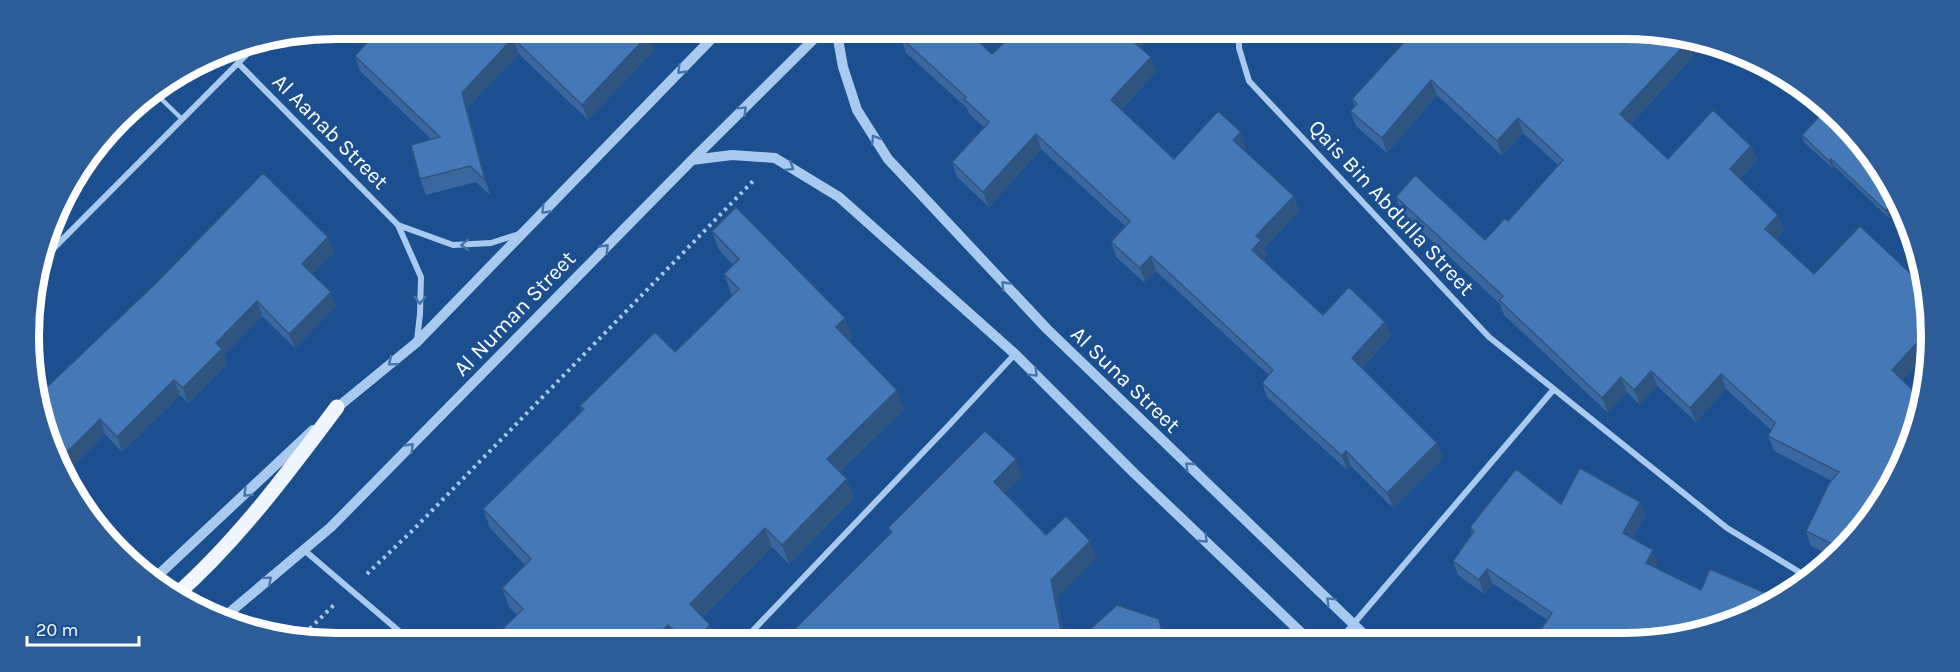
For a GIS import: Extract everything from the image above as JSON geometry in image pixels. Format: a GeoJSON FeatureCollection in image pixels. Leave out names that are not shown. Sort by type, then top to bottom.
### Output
{"type":"FeatureCollection","features":[{"type":"Feature","properties":{"kind":"main road"},"geometry":{"type":"LineString","coordinates":[[182,590],[226,545],[281,482],[336,407]]}},
{"type":"Feature","properties":{"kind":"street"},"geometry":{"type":"LineString","coordinates":[[159,575],[336,407],[416,343],[711,39]]}},
{"type":"Feature","properties":{"kind":"street","name":"Al Numan Street"},"geometry":{"type":"LineString","coordinates":[[229,613],[332,527],[814,39]]}},
{"type":"Feature","properties":{"kind":"street","name":"Al Suna Street"},"geometry":{"type":"LineString","coordinates":[[838,39],[843,68],[857,110],[888,159],[1047,329],[1362,633]]}},
{"type":"Feature","properties":{"kind":"street","name":"Qais Bin Abdulla Street"},"geometry":{"type":"LineString","coordinates":[[1239,39],[1239,48],[1249,81],[1489,337],[1727,528],[1802,574]]}},
{"type":"Feature","properties":{"kind":"street"},"geometry":{"type":"LineString","coordinates":[[52,250],[248,52]]}},
{"type":"Feature","properties":{"kind":"street","name":"Al Aanab Street"},"geometry":{"type":"LineString","coordinates":[[238,63],[398,225],[421,277],[416,343]]}},
{"type":"Feature","properties":{"kind":"street"},"geometry":{"type":"LineString","coordinates":[[692,160],[732,155],[775,158],[839,197],[1015,354],[1134,473],[1302,633]]}},
{"type":"Feature","properties":{"kind":"street","name":"Al Aanab Street"},"geometry":{"type":"LineString","coordinates":[[398,225],[453,245],[490,243],[522,233]]}},
{"type":"Feature","properties":{"kind":"street"},"geometry":{"type":"LineString","coordinates":[[751,633],[1015,354]]}},
{"type":"Feature","properties":{"kind":"street"},"geometry":{"type":"LineString","coordinates":[[1346,633],[1554,388]]}},
{"type":"Feature","properties":{"kind":"street"},"geometry":{"type":"LineString","coordinates":[[304,550],[402,633]]}},
{"type":"Feature","properties":{"kind":"lane"},"geometry":{"type":"LineString","coordinates":[[159,97],[182,119]]}},
{"type":"Feature","properties":{"kind":"path"},"geometry":{"type":"LineString","coordinates":[[307,631],[414,529],[775,158]]}},
{"type":"Feature","properties":{"kind":"building"},"geometry":{"type":"Polygon","coordinates":[[[370,39],[512,39],[462,93],[485,180],[470,166],[420,179],[411,145],[440,137],[355,56],[370,39]]]}},
{"type":"Feature","properties":{"kind":"building"},"geometry":{"type":"Polygon","coordinates":[[[514,39],[644,39],[582,105],[514,39]]]}},
{"type":"Feature","properties":{"kind":"building"},"geometry":{"type":"Polygon","coordinates":[[[902,39],[976,39],[992,54],[1008,39],[1130,39],[1151,57],[1111,100],[1174,159],[1218,111],[1241,132],[1233,140],[1294,196],[1256,236],[1261,240],[1252,250],[1323,315],[1349,287],[1385,322],[1352,358],[1437,443],[1387,493],[1346,451],[1342,456],[1262,383],[1273,370],[1151,256],[1140,268],[1111,242],[1130,221],[1036,134],[983,192],[952,162],[989,122],[964,99],[966,97],[902,39]]]}},
{"type":"Feature","properties":{"kind":"building"},"geometry":{"type":"Polygon","coordinates":[[[1407,39],[1624,39],[1684,45],[1620,114],[1668,159],[1713,110],[1751,146],[1730,169],[1778,215],[1765,229],[1814,274],[1860,226],[1915,278],[1921,339],[1892,370],[1915,392],[1911,413],[1890,467],[1860,517],[1835,545],[1806,531],[1830,482],[1839,472],[1768,436],[1775,423],[1721,374],[1690,408],[1651,371],[1634,390],[1621,377],[1602,398],[1499,300],[1503,296],[1396,197],[1415,175],[1485,240],[1505,218],[1508,221],[1563,160],[1518,118],[1497,141],[1431,80],[1382,138],[1350,111],[1357,104],[1352,99],[1407,39]]]}},
{"type":"Feature","properties":{"kind":"building"},"geometry":{"type":"Polygon","coordinates":[[[1821,114],[1860,155],[1890,206],[1886,211],[1802,135],[1821,114]]]}},
{"type":"Feature","properties":{"kind":"building"},"geometry":{"type":"Polygon","coordinates":[[[263,173],[328,237],[302,264],[331,292],[289,334],[257,301],[216,343],[222,349],[183,388],[174,380],[117,437],[100,419],[64,455],[49,413],[44,388],[157,282],[263,173]]]}},
{"type":"Feature","properties":{"kind":"building"},"geometry":{"type":"Polygon","coordinates":[[[736,207],[845,318],[836,327],[897,390],[827,459],[847,479],[782,545],[765,528],[690,604],[710,625],[702,633],[676,633],[668,625],[660,633],[498,633],[523,609],[502,588],[531,559],[483,509],[584,409],[580,406],[655,332],[675,352],[739,289],[724,274],[739,259],[712,231],[736,207]]]}},
{"type":"Feature","properties":{"kind":"building"},"geometry":{"type":"Polygon","coordinates":[[[985,431],[1016,459],[994,482],[1046,535],[1066,516],[1090,541],[1051,580],[1061,633],[791,633],[892,532],[888,528],[985,431]]]}},
{"type":"Feature","properties":{"kind":"building"},"geometry":{"type":"Polygon","coordinates":[[[1580,468],[1640,502],[1623,533],[1653,550],[1646,563],[1701,590],[1710,569],[1769,595],[1738,610],[1682,627],[1624,633],[1538,633],[1552,613],[1487,569],[1479,580],[1453,561],[1474,531],[1470,527],[1516,469],[1561,504],[1580,468]]]}},
{"type":"Feature","properties":{"kind":"building"},"geometry":{"type":"Polygon","coordinates":[[[1117,605],[1159,619],[1162,633],[1086,633],[1117,605]]]}}]}
